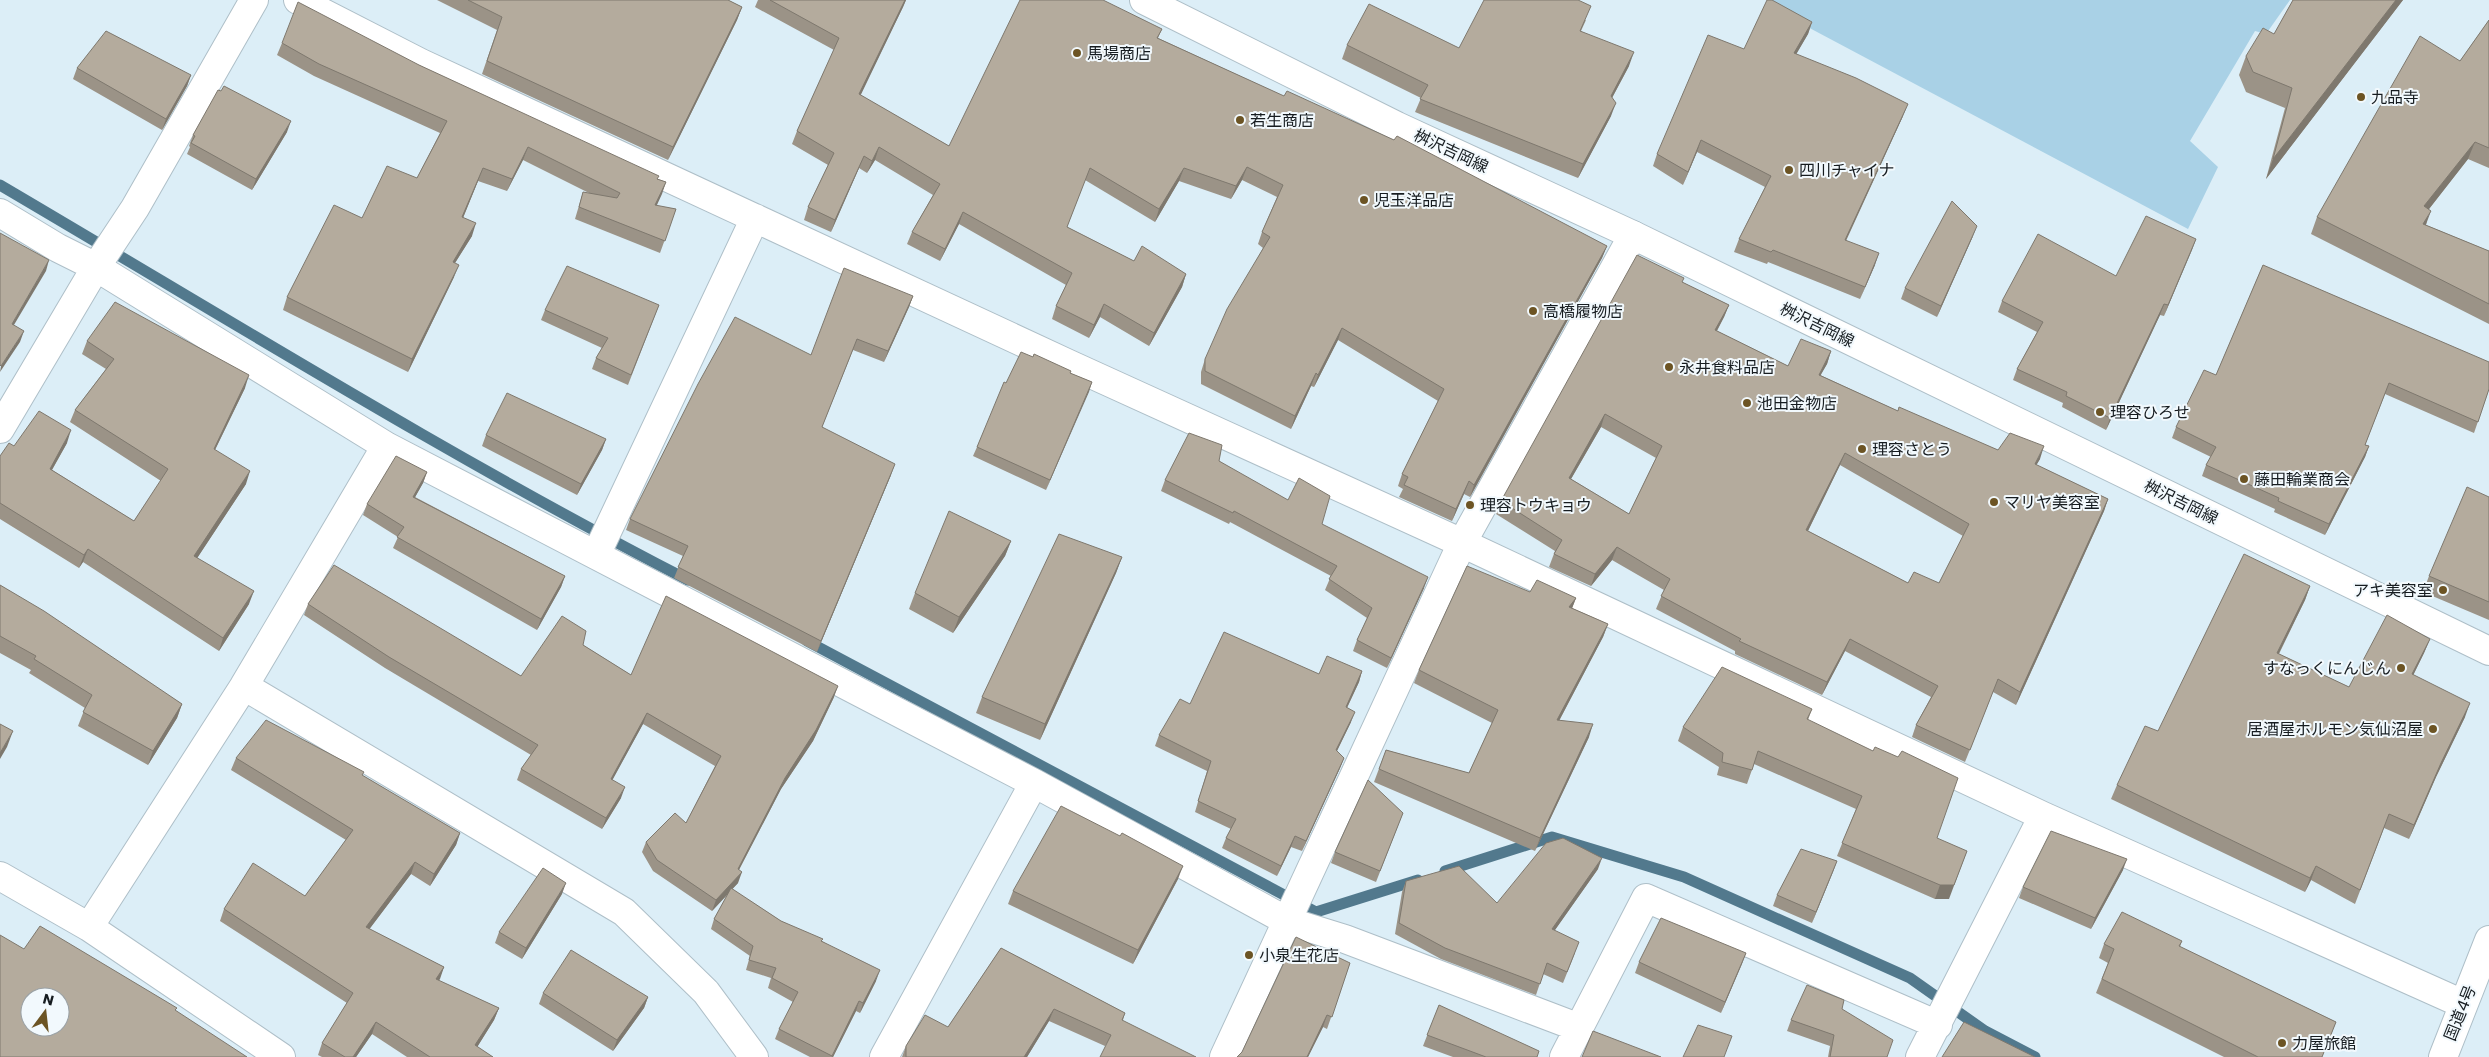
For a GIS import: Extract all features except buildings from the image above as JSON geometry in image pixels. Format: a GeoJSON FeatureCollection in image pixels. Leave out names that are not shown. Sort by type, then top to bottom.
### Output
{"type":"FeatureCollection","features":[{"type":"Feature","properties":{"kind":"main road"},"geometry":{"type":"LineString","coordinates":[[0,429],[99,263],[135,208],[254,0]]}},
{"type":"Feature","properties":{"kind":"main road"},"geometry":{"type":"LineString","coordinates":[[298,0],[421,63],[1462,543],[2042,816],[2463,1004]]}},
{"type":"Feature","properties":{"kind":"main road","name":"桝沢吉岡線"},"geometry":{"type":"LineString","coordinates":[[1144,0],[1397,126],[1633,235],[2489,652]]}},
{"type":"Feature","properties":{"kind":"main road"},"geometry":{"type":"LineString","coordinates":[[0,214],[58,248],[99,263],[386,446],[597,553],[1288,919],[1577,1027]]}},
{"type":"Feature","properties":{"kind":"main road"},"geometry":{"type":"LineString","coordinates":[[597,553],[755,218]]}},
{"type":"Feature","properties":{"kind":"main road"},"geometry":{"type":"LineString","coordinates":[[1224,1057],[1462,543],[1633,235]]}},
{"type":"Feature","properties":{"kind":"main road"},"geometry":{"type":"LineString","coordinates":[[89,927],[244,686],[386,446]]}},
{"type":"Feature","properties":{"kind":"main road"},"geometry":{"type":"LineString","coordinates":[[244,686],[624,912],[706,992],[754,1057]]}},
{"type":"Feature","properties":{"kind":"main road"},"geometry":{"type":"LineString","coordinates":[[884,1057],[1034,783]]}},
{"type":"Feature","properties":{"kind":"main road"},"geometry":{"type":"LineString","coordinates":[[1920,1057],[1939,1023],[2042,816]]}},
{"type":"Feature","properties":{"kind":"main road"},"geometry":{"type":"LineString","coordinates":[[0,876],[89,927],[281,1057]]}},
{"type":"Feature","properties":{"kind":"main road"},"geometry":{"type":"LineString","coordinates":[[1564,1057],[1577,1027],[1646,898],[1939,1023]]}},
{"type":"Feature","properties":{"kind":"main road","name":"国道4号"},"geometry":{"type":"LineString","coordinates":[[2443,1057],[2489,940]]}},
{"type":"Feature","properties":{"kind":"shaded area"},"geometry":{"type":"Polygon","coordinates":[[[1769,0],[2290,0],[2266,34],[2255,31],[2190,141],[2218,167],[2188,229],[1766,5],[1769,0]]]}},
{"type":"Feature","properties":{"kind":"waterway"},"geometry":{"type":"LineString","coordinates":[[0,185],[427,437],[600,534],[688,580]]}},
{"type":"Feature","properties":{"kind":"waterway"},"geometry":{"type":"LineString","coordinates":[[807,641],[1316,912],[1418,880]]}},
{"type":"Feature","properties":{"kind":"waterway"},"geometry":{"type":"LineString","coordinates":[[1445,871],[1552,837],[1684,877],[1910,978],[1985,1031],[2035,1057]]}},
{"type":"Feature","properties":{"kind":"place","name":"馬場商店"},"geometry":{"type":"Point","coordinates":[1077,53]}},
{"type":"Feature","properties":{"kind":"place","name":"九品寺"},"geometry":{"type":"Point","coordinates":[2361,97]}},
{"type":"Feature","properties":{"kind":"place","name":"若生商店"},"geometry":{"type":"Point","coordinates":[1240,120]}},
{"type":"Feature","properties":{"kind":"place","name":"四川チャイナ"},"geometry":{"type":"Point","coordinates":[1789,170]}},
{"type":"Feature","properties":{"kind":"place","name":"児玉洋品店"},"geometry":{"type":"Point","coordinates":[1364,200]}},
{"type":"Feature","properties":{"kind":"place","name":"高橋履物店"},"geometry":{"type":"Point","coordinates":[1533,311]}},
{"type":"Feature","properties":{"kind":"place","name":"永井食料品店"},"geometry":{"type":"Point","coordinates":[1669,367]}},
{"type":"Feature","properties":{"kind":"place","name":"池田金物店"},"geometry":{"type":"Point","coordinates":[1747,403]}},
{"type":"Feature","properties":{"kind":"place","name":"理容ひろせ"},"geometry":{"type":"Point","coordinates":[2100,412]}},
{"type":"Feature","properties":{"kind":"place","name":"理容さとう"},"geometry":{"type":"Point","coordinates":[1862,449]}},
{"type":"Feature","properties":{"kind":"place","name":"藤田輪業商会"},"geometry":{"type":"Point","coordinates":[2244,479]}},
{"type":"Feature","properties":{"kind":"place","name":"マリヤ美容室"},"geometry":{"type":"Point","coordinates":[1994,502]}},
{"type":"Feature","properties":{"kind":"place","name":"理容トウキョウ"},"geometry":{"type":"Point","coordinates":[1470,505]}},
{"type":"Feature","properties":{"kind":"place","name":"アキ美容室"},"geometry":{"type":"Point","coordinates":[2443,590]}},
{"type":"Feature","properties":{"kind":"place","name":"すなっくにんじん"},"geometry":{"type":"Point","coordinates":[2401,668]}},
{"type":"Feature","properties":{"kind":"place","name":"居酒屋ホルモン気仙沼屋"},"geometry":{"type":"Point","coordinates":[2433,729]}},
{"type":"Feature","properties":{"kind":"place","name":"小泉生花店"},"geometry":{"type":"Point","coordinates":[1249,955]}},
{"type":"Feature","properties":{"kind":"place","name":"力屋旅館"},"geometry":{"type":"Point","coordinates":[2282,1043]}}]}
